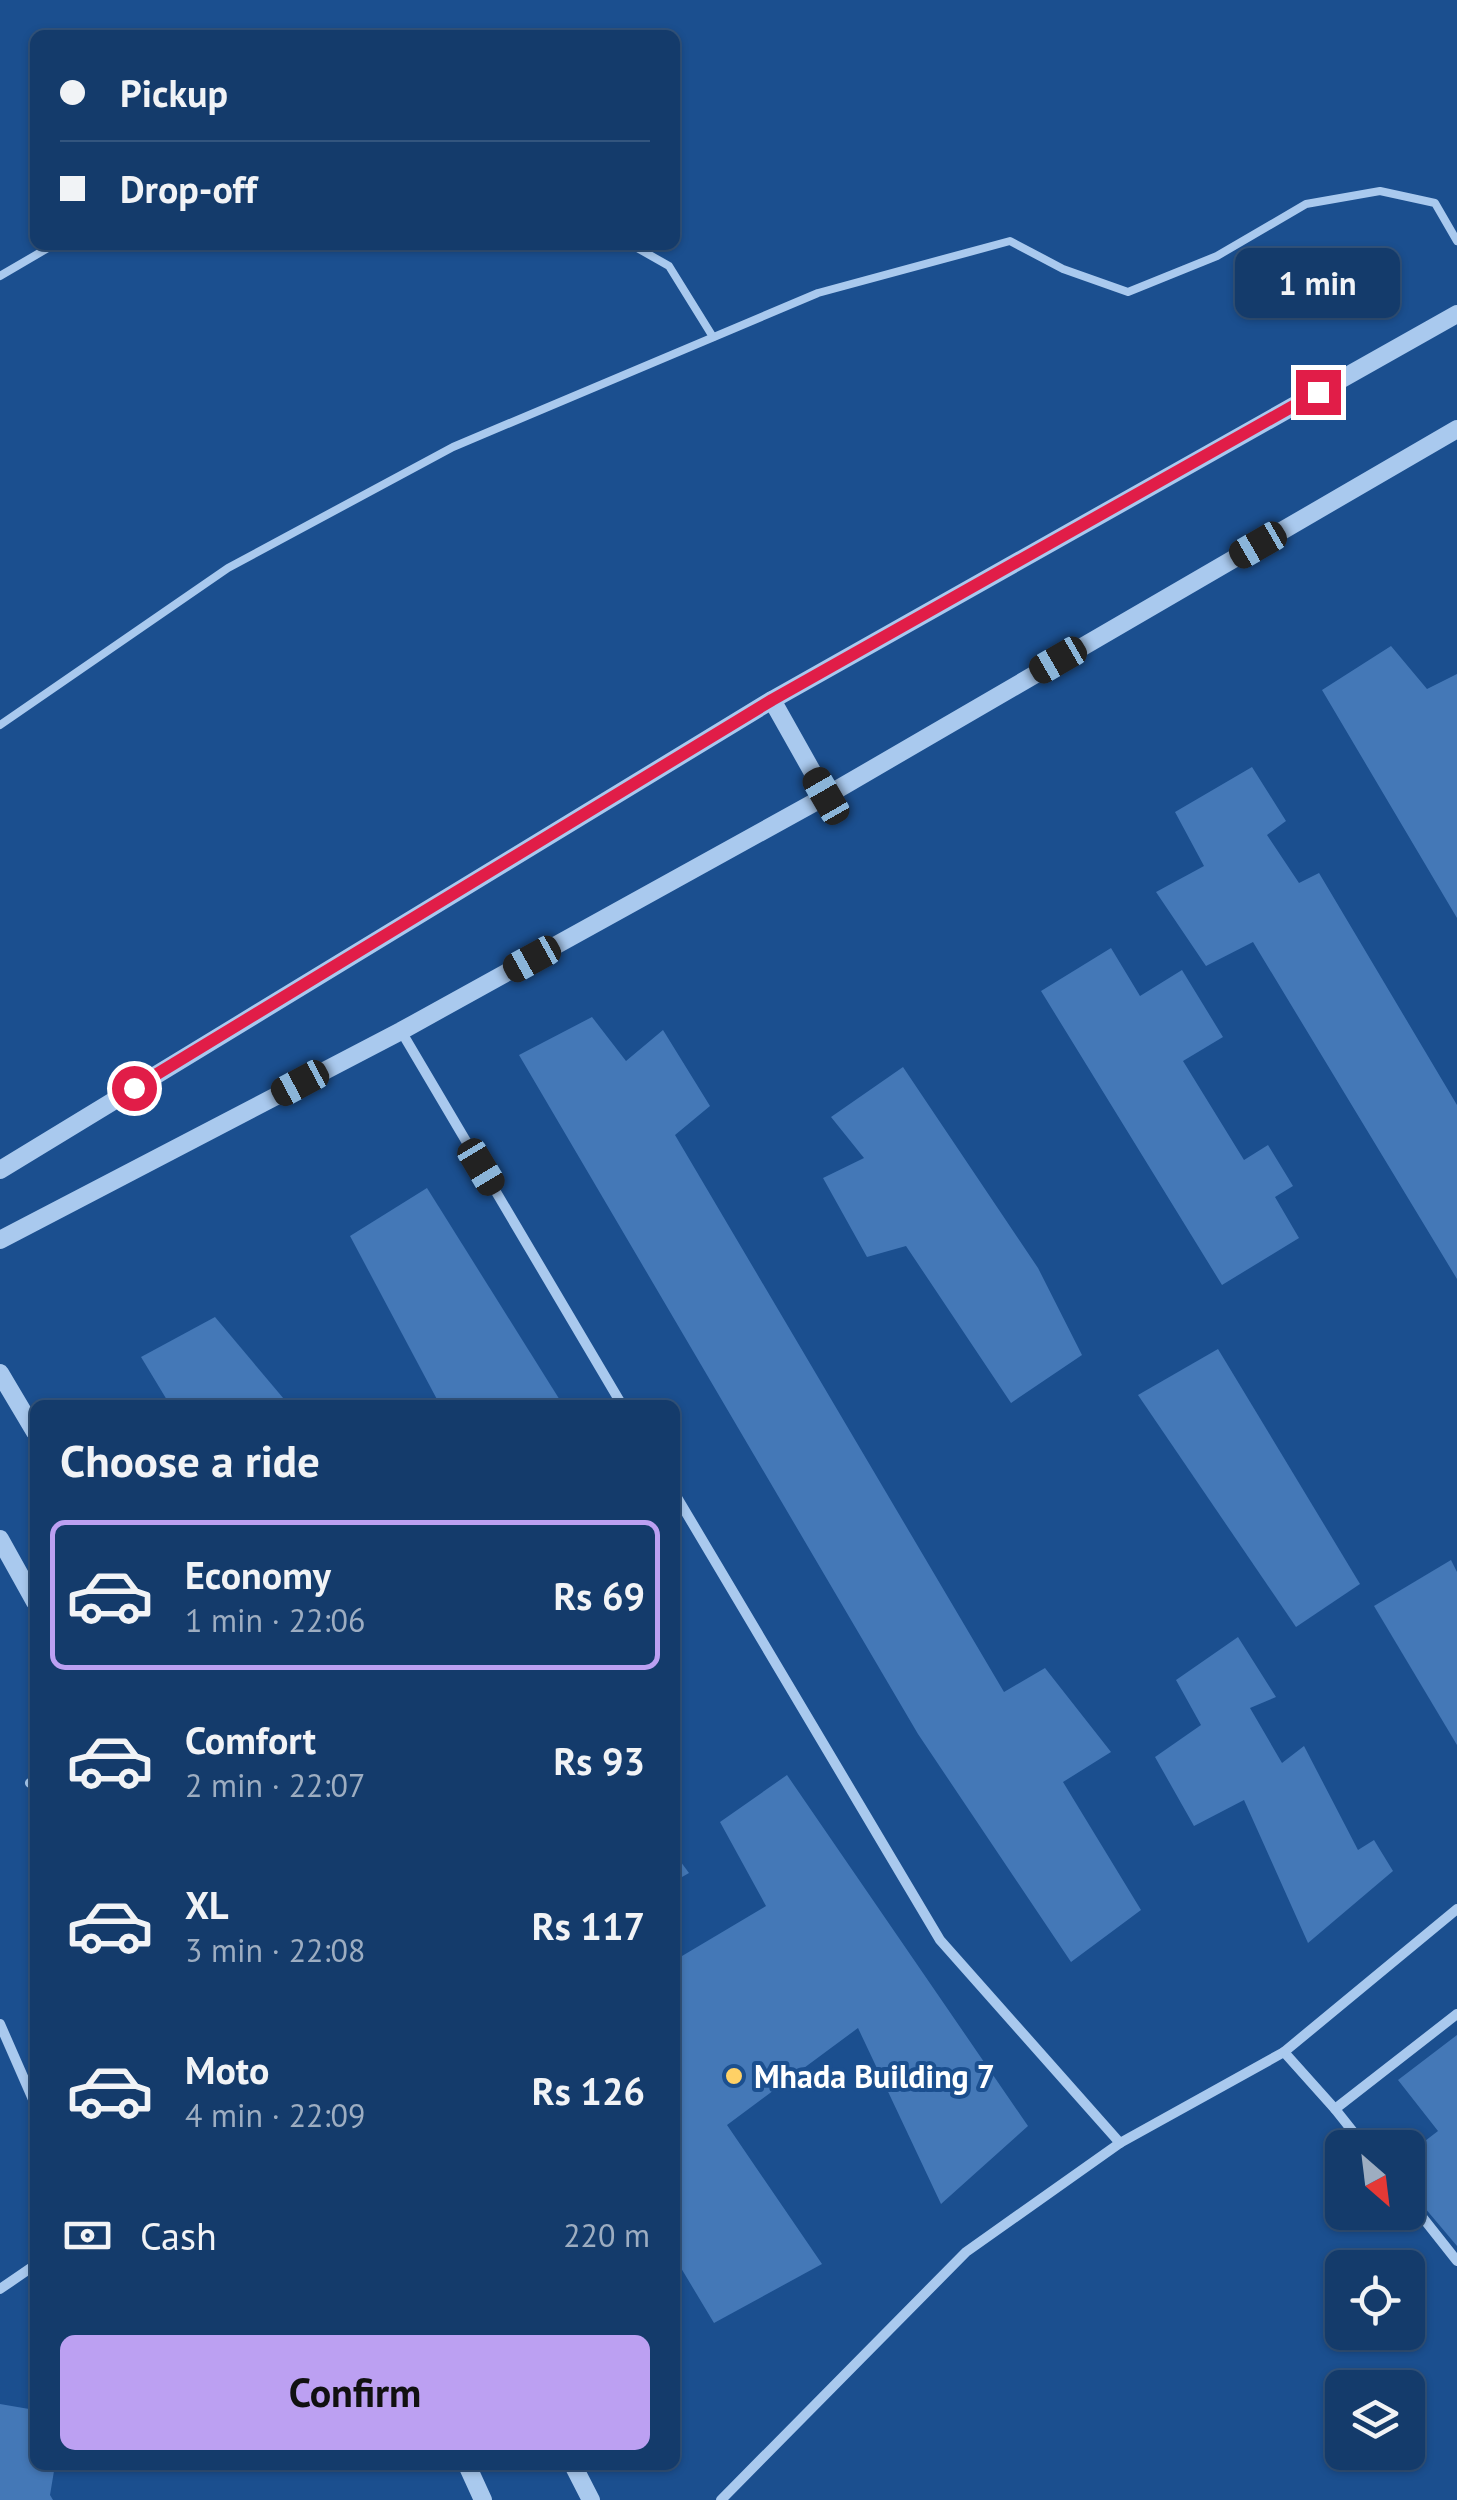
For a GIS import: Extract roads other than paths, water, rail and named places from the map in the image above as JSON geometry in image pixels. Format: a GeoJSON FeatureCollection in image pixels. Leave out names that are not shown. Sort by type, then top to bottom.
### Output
{"type":"FeatureCollection","features":[{"type":"Feature","properties":{"kind":"street"},"geometry":{"type":"LineString","coordinates":[[0,1170],[772,700],[1457,314]]}},
{"type":"Feature","properties":{"kind":"street"},"geometry":{"type":"LineString","coordinates":[[0,1240],[401,1031],[826,796],[1457,429]]}},
{"type":"Feature","properties":{"kind":"street"},"geometry":{"type":"LineString","coordinates":[[772,700],[826,796]]}},
{"type":"Feature","properties":{"kind":"street"},"geometry":{"type":"LineString","coordinates":[[401,1031],[619,1400]]}},
{"type":"Feature","properties":{"kind":"street"},"geometry":{"type":"LineString","coordinates":[[0,1373],[30,1424]]}},
{"type":"Feature","properties":{"kind":"street"},"geometry":{"type":"LineString","coordinates":[[680,1502],[940,1940],[1120,2143]]}},
{"type":"Feature","properties":{"kind":"street"},"geometry":{"type":"LineString","coordinates":[[0,1539],[30,1593]]}},
{"type":"Feature","properties":{"kind":"street"},"geometry":{"type":"LineString","coordinates":[[721,2500],[966,2252],[1120,2143],[1284,2052],[1457,1909]]}},
{"type":"Feature","properties":{"kind":"street"},"geometry":{"type":"LineString","coordinates":[[1335,2109],[1457,2014]]}},
{"type":"Feature","properties":{"kind":"street"},"geometry":{"type":"LineString","coordinates":[[0,2024],[30,2093]]}},
{"type":"Feature","properties":{"kind":"street"},"geometry":{"type":"LineString","coordinates":[[1284,2052],[1352,2130]]}},
{"type":"Feature","properties":{"kind":"street"},"geometry":{"type":"LineString","coordinates":[[1425,2221],[1457,2261]]}},
{"type":"Feature","properties":{"kind":"street"},"geometry":{"type":"LineString","coordinates":[[0,2272],[4,2286],[30,2268]]}},
{"type":"Feature","properties":{"kind":"street"},"geometry":{"type":"LineString","coordinates":[[469,2470],[483,2500]]}},
{"type":"Feature","properties":{"kind":"street"},"geometry":{"type":"LineString","coordinates":[[576,2470],[591,2500]]}},
{"type":"Feature","properties":{"kind":"lane"},"geometry":{"type":"LineString","coordinates":[[0,725],[245,559],[453,447],[818,292],[1010,241],[1063,269],[1128,292],[1217,256],[1306,204],[1380,191],[1435,203],[1457,241]]}},
{"type":"Feature","properties":{"kind":"lane"},"geometry":{"type":"LineString","coordinates":[[0,276],[44,250]]}},
{"type":"Feature","properties":{"kind":"lane"},"geometry":{"type":"LineString","coordinates":[[641,250],[669,266],[713,337]]}},
{"type":"Feature","properties":{"kind":"place","name":"Mhada Building 7"},"geometry":{"type":"Point","coordinates":[734,2076]}}]}
